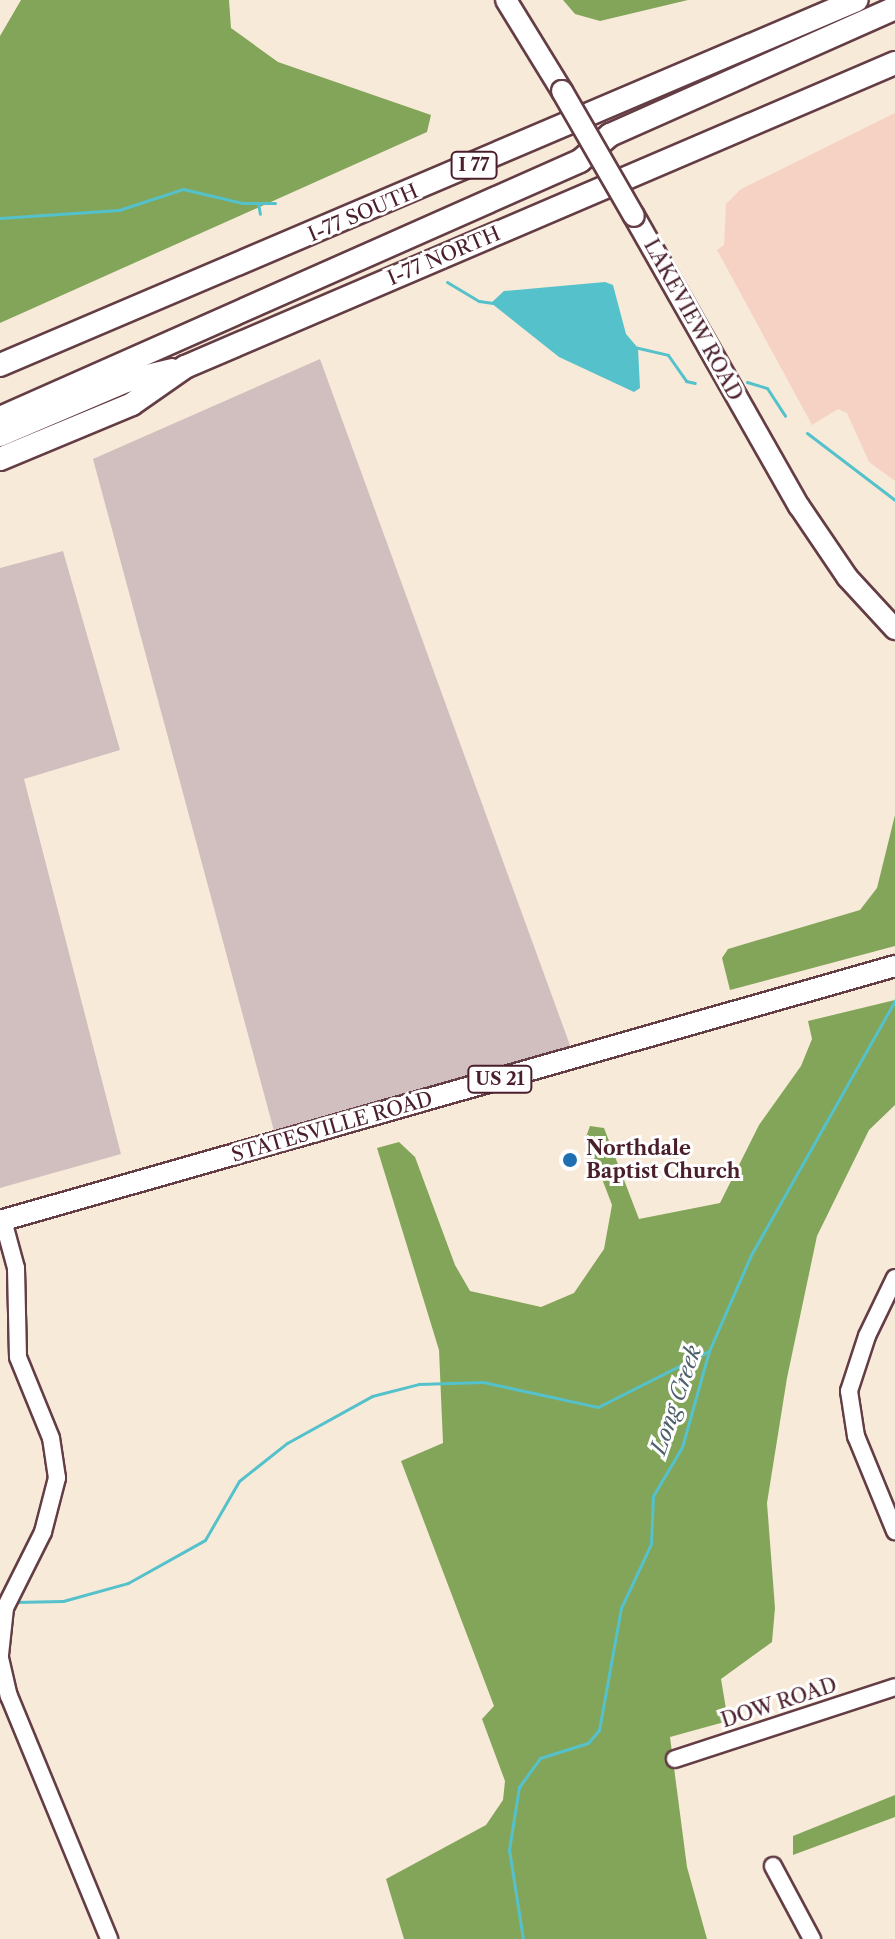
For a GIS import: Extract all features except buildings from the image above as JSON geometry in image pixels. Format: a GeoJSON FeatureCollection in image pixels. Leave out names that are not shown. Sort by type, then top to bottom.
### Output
{"type":"FeatureCollection","features":[{"type":"Feature","properties":{"kind":"highway","name":"I-77 SOUTH"},"geometry":{"type":"LineString","coordinates":[[0,365],[92,330],[857,0]]}},
{"type":"Feature","properties":{"kind":"highway"},"geometry":{"type":"LineString","coordinates":[[643,127],[895,8]]}},
{"type":"Feature","properties":{"kind":"highway"},"geometry":{"type":"LineString","coordinates":[[0,418],[547,169],[573,150],[595,148],[610,135],[643,127],[895,24]]}},
{"type":"Feature","properties":{"kind":"highway","name":"I-77 NORTH"},"geometry":{"type":"LineString","coordinates":[[0,459],[132,404],[185,367],[895,63]]}},
{"type":"Feature","properties":{"kind":"highway"},"geometry":{"type":"LineString","coordinates":[[0,401],[547,169]]}},
{"type":"Feature","properties":{"kind":"highway","name":"I 77"},"geometry":{"type":"LineString","coordinates":[[0,377],[92,330]]}},
{"type":"Feature","properties":{"kind":"highway"},"geometry":{"type":"LineString","coordinates":[[0,435],[126,381],[185,367]]}},
{"type":"Feature","properties":{"kind":"main road","name":"LAKEVIEW ROAD"},"geometry":{"type":"LineString","coordinates":[[506,0],[562,91],[799,506],[847,577],[895,629]]}},
{"type":"Feature","properties":{"kind":"main road","name":"STATESVILLE ROAD"},"geometry":{"type":"LineString","coordinates":[[2,1221],[895,966]]}},
{"type":"Feature","properties":{"kind":"street"},"geometry":{"type":"LineString","coordinates":[[2,1221],[16,1268],[18,1357],[51,1438],[57,1478],[43,1532],[5,1608],[0,1657],[9,1696],[109,1939]]}},
{"type":"Feature","properties":{"kind":"street"},"geometry":{"type":"LineString","coordinates":[[895,1278],[867,1336],[849,1391],[856,1436],[895,1531]]}},
{"type":"Feature","properties":{"kind":"street","name":"DOW ROAD"},"geometry":{"type":"LineString","coordinates":[[675,1759],[895,1687]]}},
{"type":"Feature","properties":{"kind":"street"},"geometry":{"type":"LineString","coordinates":[[773,1866],[812,1939]]}},
{"type":"Feature","properties":{"kind":"shaded area"},"geometry":{"type":"Polygon","coordinates":[[[895,113],[895,481],[869,462],[847,413],[838,409],[812,425],[717,250],[724,245],[726,204],[741,189],[895,113]]]}},
{"type":"Feature","properties":{"kind":"shaded area"},"geometry":{"type":"Polygon","coordinates":[[[320,359],[571,1048],[274,1131],[93,459],[320,359]]]}},
{"type":"Feature","properties":{"kind":"shaded area"},"geometry":{"type":"Polygon","coordinates":[[[63,551],[120,750],[24,779],[121,1154],[0,1188],[0,568],[63,551]]]}},
{"type":"Feature","properties":{"kind":"green space"},"geometry":{"type":"Polygon","coordinates":[[[21,0],[229,0],[231,28],[278,62],[431,115],[427,132],[0,323],[0,36],[21,0]]]}},
{"type":"Feature","properties":{"kind":"green space"},"geometry":{"type":"Polygon","coordinates":[[[563,0],[688,0],[600,21],[575,14],[563,0]]]}},
{"type":"Feature","properties":{"kind":"green space"},"geometry":{"type":"Polygon","coordinates":[[[895,815],[895,946],[730,990],[722,958],[728,949],[860,910],[877,888],[895,815]]]}},
{"type":"Feature","properties":{"kind":"green space"},"geometry":{"type":"Polygon","coordinates":[[[895,1000],[895,1105],[869,1130],[817,1236],[787,1378],[767,1503],[775,1608],[772,1642],[721,1679],[728,1721],[670,1737],[687,1867],[707,1939],[404,1939],[386,1879],[486,1825],[503,1800],[505,1781],[482,1719],[494,1706],[401,1461],[443,1443],[439,1350],[377,1148],[399,1142],[415,1157],[455,1265],[470,1291],[541,1307],[574,1293],[604,1249],[612,1205],[586,1137],[590,1126],[604,1128],[639,1219],[720,1203],[759,1125],[801,1066],[812,1039],[808,1021],[895,1000]]]}},
{"type":"Feature","properties":{"kind":"green space"},"geometry":{"type":"Polygon","coordinates":[[[895,1795],[895,1817],[793,1855],[793,1836],[895,1795]]]}},
{"type":"Feature","properties":{"kind":"water"},"geometry":{"type":"Polygon","coordinates":[[[605,282],[613,285],[626,334],[638,348],[640,388],[634,392],[559,357],[491,303],[504,291],[605,282]]]}},
{"type":"Feature","properties":{"kind":"waterway"},"geometry":{"type":"LineString","coordinates":[[0,218],[119,210],[183,189],[242,203],[275,203]]}},
{"type":"Feature","properties":{"kind":"waterway"},"geometry":{"type":"LineString","coordinates":[[258,203],[260,214]]}},
{"type":"Feature","properties":{"kind":"waterway"},"geometry":{"type":"LineString","coordinates":[[447,282],[479,301],[493,303]]}},
{"type":"Feature","properties":{"kind":"waterway"},"geometry":{"type":"LineString","coordinates":[[634,347],[668,355],[686,381],[695,383]]}},
{"type":"Feature","properties":{"kind":"waterway"},"geometry":{"type":"LineString","coordinates":[[747,382],[767,388],[785,416]]}},
{"type":"Feature","properties":{"kind":"waterway"},"geometry":{"type":"LineString","coordinates":[[807,433],[895,500]]}},
{"type":"Feature","properties":{"kind":"waterway","name":"Long Creek"},"geometry":{"type":"LineString","coordinates":[[523,1939],[509,1850],[519,1787],[540,1758],[588,1743],[599,1730],[621,1608],[651,1544],[653,1496],[682,1447],[709,1351],[751,1255],[895,1000]]}},
{"type":"Feature","properties":{"kind":"waterway"},"geometry":{"type":"LineString","coordinates":[[15,1602],[63,1601],[128,1583],[205,1540],[239,1481],[287,1443],[372,1396],[419,1384],[483,1382],[598,1407],[709,1351]]}},
{"type":"Feature","properties":{"kind":"place","name":"Northdale Baptist Church"},"geometry":{"type":"Point","coordinates":[570,1160]}}]}
